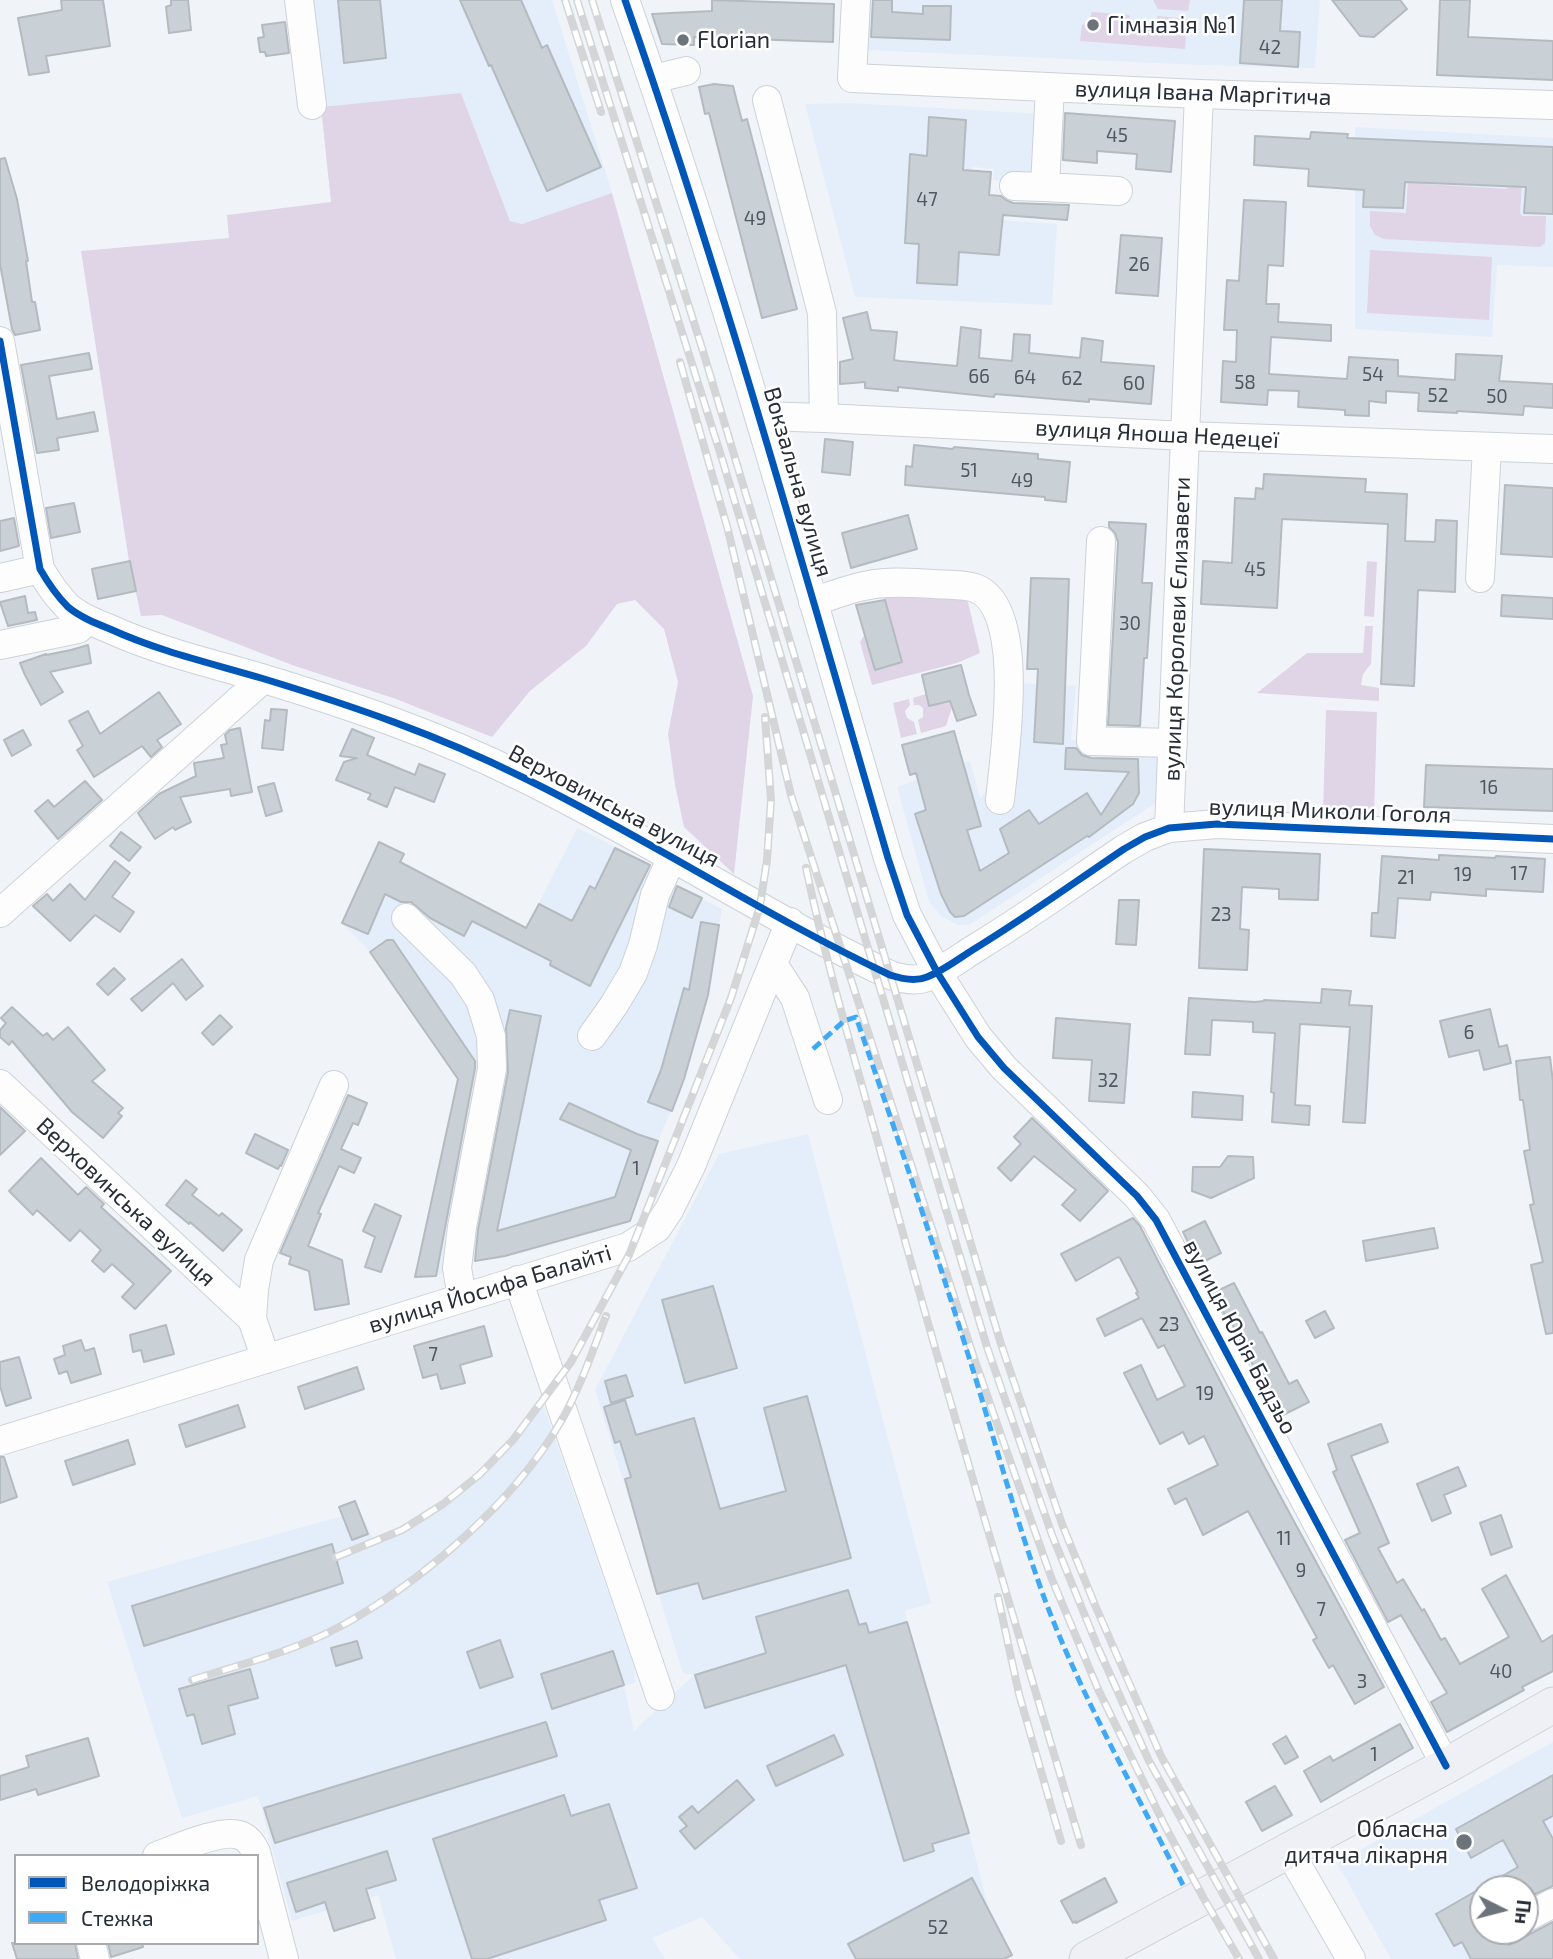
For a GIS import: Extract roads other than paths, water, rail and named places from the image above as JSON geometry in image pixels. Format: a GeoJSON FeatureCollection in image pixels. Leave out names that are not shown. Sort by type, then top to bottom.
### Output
{"type":"FeatureCollection","features":[{"type":"Feature","properties":{"kind":"main road"},"geometry":{"type":"LineString","coordinates":[[1087,1959],[1446,1766],[1553,1705]]}},
{"type":"Feature","properties":{"kind":"street"},"geometry":{"type":"LineString","coordinates":[[299,0],[312,105]]}},
{"type":"Feature","properties":{"kind":"street","name":"Вокзальна вулиця"},"geometry":{"type":"LineString","coordinates":[[625,0],[653,79],[760,416],[895,881],[907,915],[937,972]]}},
{"type":"Feature","properties":{"kind":"street","name":"вулиця Івана Маргітича"},"geometry":{"type":"LineString","coordinates":[[856,0],[852,78],[1199,94],[1553,105]]}},
{"type":"Feature","properties":{"kind":"street"},"geometry":{"type":"LineString","coordinates":[[653,79],[686,71]]}},
{"type":"Feature","properties":{"kind":"street"},"geometry":{"type":"LineString","coordinates":[[1045,187],[1050,88]]}},
{"type":"Feature","properties":{"kind":"street","name":"вулиця Королеви Єлизавети"},"geometry":{"type":"LineString","coordinates":[[1169,828],[1199,94]]}},
{"type":"Feature","properties":{"kind":"street"},"geometry":{"type":"LineString","coordinates":[[767,100],[822,313],[824,418]]}},
{"type":"Feature","properties":{"kind":"street"},"geometry":{"type":"LineString","coordinates":[[1014,186],[1118,191]]}},
{"type":"Feature","properties":{"kind":"street"},"geometry":{"type":"LineString","coordinates":[[0,341],[40,569],[0,578]]}},
{"type":"Feature","properties":{"kind":"street","name":"вулиця Яноша Недецеї"},"geometry":{"type":"LineString","coordinates":[[760,416],[1186,436],[1553,449]]}},
{"type":"Feature","properties":{"kind":"street"},"geometry":{"type":"LineString","coordinates":[[1480,578],[1487,447]]}},
{"type":"Feature","properties":{"kind":"street"},"geometry":{"type":"LineString","coordinates":[[1101,541],[1090,741],[1172,743]]}},
{"type":"Feature","properties":{"kind":"street","name":"Верховинська вулиця"},"geometry":{"type":"LineString","coordinates":[[40,569],[53,592],[88,620],[155,647],[384,718],[453,746],[522,776],[890,975],[916,980],[937,972]]}},
{"type":"Feature","properties":{"kind":"street"},"geometry":{"type":"LineString","coordinates":[[813,602],[868,585],[902,583],[955,585],[976,589],[990,599],[1002,623],[1010,679],[1000,800]]}},
{"type":"Feature","properties":{"kind":"street"},"geometry":{"type":"LineString","coordinates":[[0,645],[78,629],[88,620]]}},
{"type":"Feature","properties":{"kind":"street"},"geometry":{"type":"LineString","coordinates":[[0,913],[264,679]]}},
{"type":"Feature","properties":{"kind":"street","name":"вулиця Миколи Гоголя"},"geometry":{"type":"LineString","coordinates":[[937,972],[1124,849],[1169,828],[1216,824],[1553,839]]}},
{"type":"Feature","properties":{"kind":"street"},"geometry":{"type":"LineString","coordinates":[[592,1036],[633,973],[655,895],[672,858]]}},
{"type":"Feature","properties":{"kind":"street"},"geometry":{"type":"LineString","coordinates":[[407,918],[463,974],[480,1000],[491,1037],[492,1069],[462,1227],[457,1268],[462,1297]]}},
{"type":"Feature","properties":{"kind":"street","name":"вулиця Йосифа Балайті"},"geometry":{"type":"LineString","coordinates":[[0,1441],[628,1247],[657,1228],[691,1166],[790,922]]}},
{"type":"Feature","properties":{"kind":"street"},"geometry":{"type":"LineString","coordinates":[[773,964],[795,998],[828,1100]]}},
{"type":"Feature","properties":{"kind":"street","name":"вулиця Юрія Бадзьо"},"geometry":{"type":"LineString","coordinates":[[937,972],[978,1037],[1004,1068],[1137,1196],[1156,1220],[1446,1766]]}},
{"type":"Feature","properties":{"kind":"street","name":"Верховинська вулиця"},"geometry":{"type":"LineString","coordinates":[[0,1084],[252,1319]]}},
{"type":"Feature","properties":{"kind":"street","name":"Верховинська вулиця"},"geometry":{"type":"LineString","coordinates":[[266,1359],[252,1319],[259,1260],[334,1085]]}},
{"type":"Feature","properties":{"kind":"street"},"geometry":{"type":"LineString","coordinates":[[518,1280],[660,1696]]}},
{"type":"Feature","properties":{"kind":"street"},"geometry":{"type":"LineString","coordinates":[[163,1854],[228,1833],[241,1836],[251,1843],[258,1854]]}},
{"type":"Feature","properties":{"kind":"street"},"geometry":{"type":"LineString","coordinates":[[1289,1851],[1351,1959]]}},
{"type":"Feature","properties":{"kind":"street"},"geometry":{"type":"LineString","coordinates":[[259,1860],[284,1959]]}},
{"type":"Feature","properties":{"kind":"railway"},"geometry":{"type":"LineString","coordinates":[[565,0],[601,112]]}},
{"type":"Feature","properties":{"kind":"railway"},"geometry":{"type":"LineString","coordinates":[[577,0],[723,462],[987,1347],[1052,1535],[1099,1650],[1149,1761],[1259,1959]]}},
{"type":"Feature","properties":{"kind":"railway"},"geometry":{"type":"LineString","coordinates":[[592,0],[702,348],[1001,1344],[1062,1524],[1161,1756],[1274,1959]]}},
{"type":"Feature","properties":{"kind":"railway"},"geometry":{"type":"LineString","coordinates":[[680,362],[728,530],[791,795],[974,1358],[1051,1577],[1098,1689],[1166,1828],[1239,1959]]}},
{"type":"Feature","properties":{"kind":"railway"},"geometry":{"type":"LineString","coordinates":[[336,1557],[402,1530],[443,1504],[479,1475],[513,1440],[571,1362],[629,1255],[731,998],[760,906],[767,860],[771,800],[765,717]]}},
{"type":"Feature","properties":{"kind":"railway"},"geometry":{"type":"LineString","coordinates":[[806,868],[834,984],[934,1343],[1081,1845]]}},
{"type":"Feature","properties":{"kind":"railway"},"geometry":{"type":"LineString","coordinates":[[192,1680],[287,1650],[341,1626],[403,1587],[463,1538],[517,1482],[560,1423],[606,1316]]}},
{"type":"Feature","properties":{"kind":"railway"},"geometry":{"type":"LineString","coordinates":[[998,1597],[1019,1694],[1061,1841]]}},
{"type":"Feature","properties":{"kind":"place","name":"Гімназія №1"},"geometry":{"type":"Point","coordinates":[1093,25]}},
{"type":"Feature","properties":{"kind":"place","name":"Florian"},"geometry":{"type":"Point","coordinates":[683,40]}},
{"type":"Feature","properties":{"kind":"place","name":"Обласна дитяча лікарня"},"geometry":{"type":"Point","coordinates":[1464,1842]}}]}
